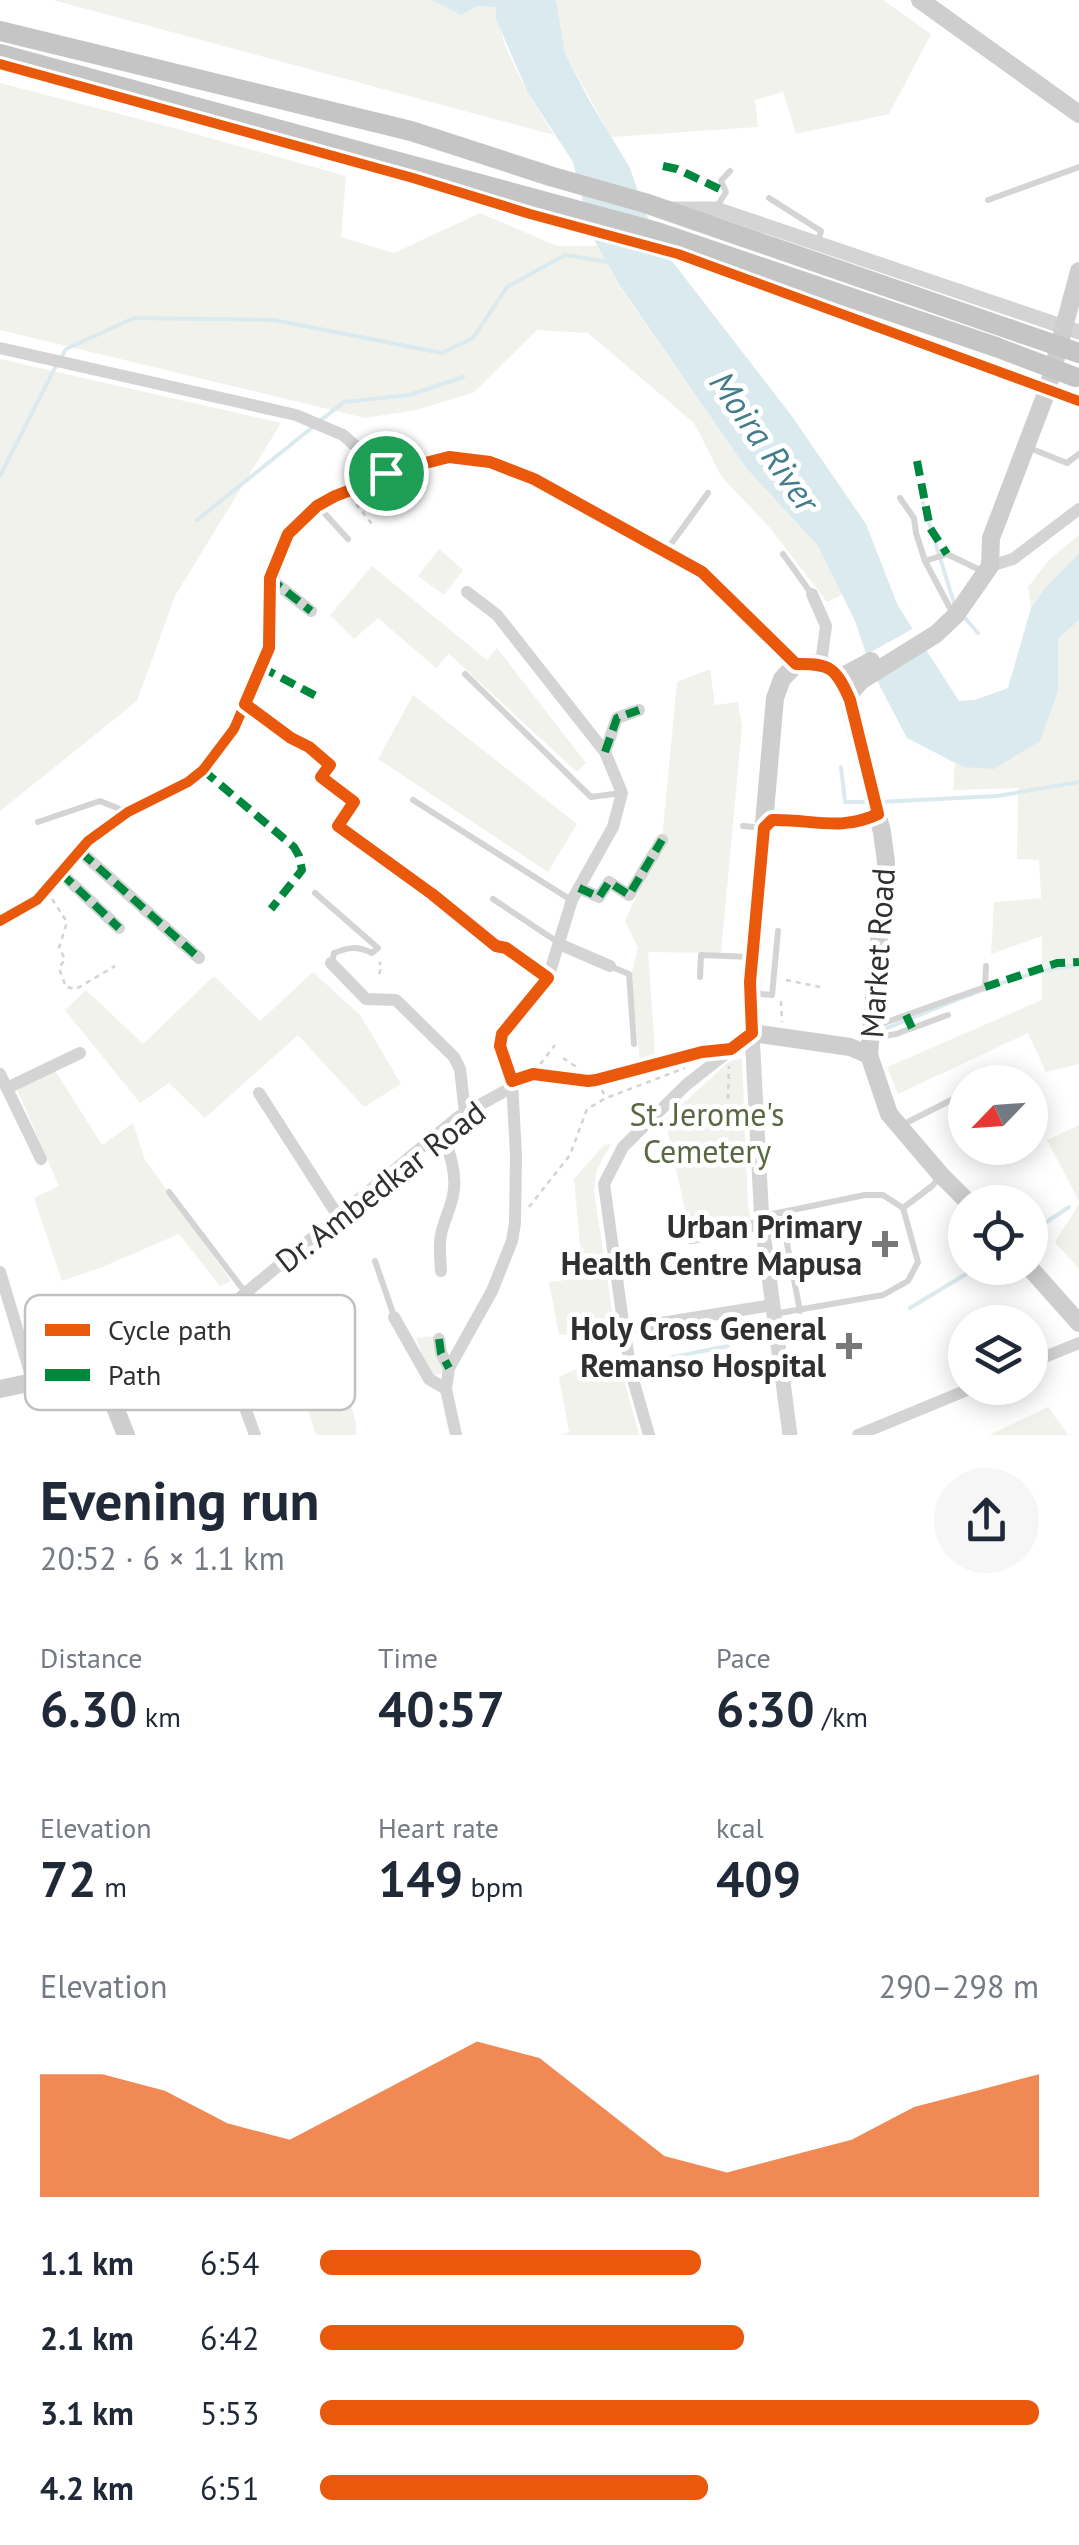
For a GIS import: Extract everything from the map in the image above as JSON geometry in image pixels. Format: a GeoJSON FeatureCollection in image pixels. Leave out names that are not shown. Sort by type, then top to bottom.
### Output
{"type":"FeatureCollection","features":[{"type":"Feature","properties":{"kind":"highway"},"geometry":{"type":"LineString","coordinates":[[0,30],[411,131],[654,206],[1079,353]]}},
{"type":"Feature","properties":{"kind":"highway"},"geometry":{"type":"LineString","coordinates":[[0,54],[530,205],[658,232],[1077,378]]}},
{"type":"Feature","properties":{"kind":"main road"},"geometry":{"type":"LineString","coordinates":[[920,0],[1079,114]]}},
{"type":"Feature","properties":{"kind":"main road"},"geometry":{"type":"LineString","coordinates":[[870,1040],[850,1047],[752,1033],[752,957],[775,698],[782,678],[796,664],[821,664],[851,675],[933,630],[968,600],[988,569],[991,538],[1071,330],[1079,271]]}},
{"type":"Feature","properties":{"kind":"main road"},"geometry":{"type":"LineString","coordinates":[[933,630],[950,610],[968,600]]}},
{"type":"Feature","properties":{"kind":"main road","name":"Market Road"},"geometry":{"type":"LineString","coordinates":[[851,675],[850,700],[886,862],[870,1040],[889,1114],[951,1185]]}},
{"type":"Feature","properties":{"kind":"main road"},"geometry":{"type":"LineString","coordinates":[[1045,1285],[1079,1323]]}},
{"type":"Feature","properties":{"kind":"main road"},"geometry":{"type":"LineString","coordinates":[[0,1389],[25,1384]]}},
{"type":"Feature","properties":{"kind":"main road"},"geometry":{"type":"LineString","coordinates":[[117,1410],[126,1435]]}},
{"type":"Feature","properties":{"kind":"street"},"geometry":{"type":"LineString","coordinates":[[0,64],[414,178],[530,205],[678,254],[1079,401]]}},
{"type":"Feature","properties":{"kind":"street"},"geometry":{"type":"LineString","coordinates":[[654,206],[716,209],[1071,330]]}},
{"type":"Feature","properties":{"kind":"street"},"geometry":{"type":"LineString","coordinates":[[0,348],[296,415],[343,435],[386,473]]}},
{"type":"Feature","properties":{"kind":"street"},"geometry":{"type":"LineString","coordinates":[[0,921],[36,900],[88,841],[128,812],[188,782],[203,770],[234,729],[269,648],[270,578],[288,534],[317,506],[386,473],[449,457],[490,462],[534,479],[702,572],[796,664]]}},
{"type":"Feature","properties":{"kind":"street"},"geometry":{"type":"LineString","coordinates":[[988,569],[1013,560],[1079,509]]}},
{"type":"Feature","properties":{"kind":"street"},"geometry":{"type":"LineString","coordinates":[[270,578],[310,611]]}},
{"type":"Feature","properties":{"kind":"street"},"geometry":{"type":"LineString","coordinates":[[456,1435],[446,1389],[449,1368],[492,1291],[512,1242],[515,1224],[512,1084],[500,1046],[502,1034],[548,978],[575,894],[613,827],[622,792],[606,752],[497,616],[467,592]]}},
{"type":"Feature","properties":{"kind":"street"},"geometry":{"type":"LineString","coordinates":[[812,594],[826,626],[821,664]]}},
{"type":"Feature","properties":{"kind":"street"},"geometry":{"type":"LineString","coordinates":[[245,704],[330,765],[321,777],[354,802],[338,826],[432,894]]}},
{"type":"Feature","properties":{"kind":"street"},"geometry":{"type":"LineString","coordinates":[[606,752],[618,718],[639,710]]}},
{"type":"Feature","properties":{"kind":"street"},"geometry":{"type":"LineString","coordinates":[[575,894],[599,897],[609,882],[630,894],[662,840]]}},
{"type":"Feature","properties":{"kind":"street"},"geometry":{"type":"LineString","coordinates":[[80,852],[199,958]]}},
{"type":"Feature","properties":{"kind":"street"},"geometry":{"type":"LineString","coordinates":[[61,873],[119,928]]}},
{"type":"Feature","properties":{"kind":"street"},"geometry":{"type":"LineString","coordinates":[[559,944],[610,966]]}},
{"type":"Feature","properties":{"kind":"street"},"geometry":{"type":"LineString","coordinates":[[506,948],[548,978]]}},
{"type":"Feature","properties":{"kind":"street"},"geometry":{"type":"LineString","coordinates":[[331,963],[366,999],[396,1000],[454,1057],[460,1069],[465,1113]]}},
{"type":"Feature","properties":{"kind":"street"},"geometry":{"type":"LineString","coordinates":[[649,1435],[632,1376],[604,1184],[623,1147],[686,1085],[752,1033]]}},
{"type":"Feature","properties":{"kind":"street"},"geometry":{"type":"LineString","coordinates":[[752,1033],[762,1220],[790,1435]]}},
{"type":"Feature","properties":{"kind":"street"},"geometry":{"type":"LineString","coordinates":[[7,1088],[80,1053]]}},
{"type":"Feature","properties":{"kind":"street"},"geometry":{"type":"LineString","coordinates":[[0,1074],[42,1160]]}},
{"type":"Feature","properties":{"kind":"street","name":"Dr. Ambedkar Road"},"geometry":{"type":"LineString","coordinates":[[244,1295],[441,1131],[512,1084]]}},
{"type":"Feature","properties":{"kind":"street"},"geometry":{"type":"LineString","coordinates":[[259,1093],[338,1216]]}},
{"type":"Feature","properties":{"kind":"street"},"geometry":{"type":"LineString","coordinates":[[441,1131],[454,1179],[453,1198],[439,1246],[441,1271]]}},
{"type":"Feature","properties":{"kind":"street"},"geometry":{"type":"LineString","coordinates":[[691,1238],[762,1220]]}},
{"type":"Feature","properties":{"kind":"street"},"geometry":{"type":"LineString","coordinates":[[0,1272],[25,1355]]}},
{"type":"Feature","properties":{"kind":"street"},"geometry":{"type":"LineString","coordinates":[[624,1329],[773,1310]]}},
{"type":"Feature","properties":{"kind":"street"},"geometry":{"type":"LineString","coordinates":[[394,1317],[430,1379],[446,1389]]}},
{"type":"Feature","properties":{"kind":"street"},"geometry":{"type":"LineString","coordinates":[[439,1339],[449,1368]]}},
{"type":"Feature","properties":{"kind":"street"},"geometry":{"type":"LineString","coordinates":[[1048,1356],[1079,1343]]}},
{"type":"Feature","properties":{"kind":"street"},"geometry":{"type":"LineString","coordinates":[[858,1435],[948,1398]]}},
{"type":"Feature","properties":{"kind":"street"},"geometry":{"type":"LineString","coordinates":[[246,1410],[255,1435]]}},
{"type":"Feature","properties":{"kind":"lane"},"geometry":{"type":"LineString","coordinates":[[988,200],[1079,168]]}},
{"type":"Feature","properties":{"kind":"lane"},"geometry":{"type":"LineString","coordinates":[[716,209],[726,192],[721,180],[730,171]]}},
{"type":"Feature","properties":{"kind":"lane"},"geometry":{"type":"LineString","coordinates":[[769,198],[821,231],[817,244]]}},
{"type":"Feature","properties":{"kind":"lane"},"geometry":{"type":"LineString","coordinates":[[1026,447],[1067,463],[1079,454]]}},
{"type":"Feature","properties":{"kind":"lane"},"geometry":{"type":"LineString","coordinates":[[666,552],[708,493]]}},
{"type":"Feature","properties":{"kind":"lane"},"geometry":{"type":"LineString","coordinates":[[900,498],[914,518],[925,561],[950,610]]}},
{"type":"Feature","properties":{"kind":"lane"},"geometry":{"type":"LineString","coordinates":[[317,506],[348,538]]}},
{"type":"Feature","properties":{"kind":"lane"},"geometry":{"type":"LineString","coordinates":[[783,554],[812,594]]}},
{"type":"Feature","properties":{"kind":"lane"},"geometry":{"type":"LineString","coordinates":[[925,561],[947,554],[988,569]]}},
{"type":"Feature","properties":{"kind":"lane"},"geometry":{"type":"LineString","coordinates":[[465,674],[591,798],[622,792]]}},
{"type":"Feature","properties":{"kind":"lane"},"geometry":{"type":"LineString","coordinates":[[412,800],[575,894]]}},
{"type":"Feature","properties":{"kind":"lane"},"geometry":{"type":"LineString","coordinates":[[38,822],[100,801],[128,812]]}},
{"type":"Feature","properties":{"kind":"lane"},"geometry":{"type":"LineString","coordinates":[[743,826],[764,828],[772,820],[790,819]]}},
{"type":"Feature","properties":{"kind":"lane"},"geometry":{"type":"LineString","coordinates":[[315,893],[378,948],[372,953],[350,947],[334,953],[331,963]]}},
{"type":"Feature","properties":{"kind":"lane"},"geometry":{"type":"LineString","coordinates":[[494,899],[559,944]]}},
{"type":"Feature","properties":{"kind":"lane"},"geometry":{"type":"LineString","coordinates":[[750,993],[772,995],[778,931]]}},
{"type":"Feature","properties":{"kind":"lane"},"geometry":{"type":"LineString","coordinates":[[700,977],[701,955],[752,957]]}},
{"type":"Feature","properties":{"kind":"lane"},"geometry":{"type":"LineString","coordinates":[[610,966],[629,974],[634,1044]]}},
{"type":"Feature","properties":{"kind":"lane"},"geometry":{"type":"LineString","coordinates":[[870,1040],[884,1024],[985,987],[986,966]]}},
{"type":"Feature","properties":{"kind":"lane"},"geometry":{"type":"LineString","coordinates":[[870,1040],[948,1015]]}},
{"type":"Feature","properties":{"kind":"lane"},"geometry":{"type":"LineString","coordinates":[[898,1127],[948,1102]]}},
{"type":"Feature","properties":{"kind":"lane"},"geometry":{"type":"LineString","coordinates":[[903,1208],[941,1175]]}},
{"type":"Feature","properties":{"kind":"lane"},"geometry":{"type":"LineString","coordinates":[[169,1192],[246,1293]]}},
{"type":"Feature","properties":{"kind":"lane"},"geometry":{"type":"LineString","coordinates":[[762,1220],[782,1212],[882,1195],[903,1208],[918,1262],[908,1281],[883,1296],[800,1311],[773,1310]]}},
{"type":"Feature","properties":{"kind":"lane"},"geometry":{"type":"LineString","coordinates":[[782,1212],[800,1311]]}},
{"type":"Feature","properties":{"kind":"lane"},"geometry":{"type":"LineString","coordinates":[[375,1260],[394,1317]]}},
{"type":"Feature","properties":{"kind":"lane"},"geometry":{"type":"LineString","coordinates":[[784,1380],[819,1372]]}},
{"type":"Feature","properties":{"kind":"path"},"geometry":{"type":"LineString","coordinates":[[346,491],[372,524]]}},
{"type":"Feature","properties":{"kind":"path"},"geometry":{"type":"LineString","coordinates":[[790,819],[858,823],[878,814]]}},
{"type":"Feature","properties":{"kind":"path"},"geometry":{"type":"LineString","coordinates":[[46,890],[67,922],[59,948],[65,959],[59,968],[66,987],[76,989],[115,966]]}},
{"type":"Feature","properties":{"kind":"path"},"geometry":{"type":"LineString","coordinates":[[432,894],[496,946],[506,948]]}},
{"type":"Feature","properties":{"kind":"path"},"geometry":{"type":"LineString","coordinates":[[372,953],[382,966],[379,974]]}},
{"type":"Feature","properties":{"kind":"path"},"geometry":{"type":"LineString","coordinates":[[791,981],[820,987]]}},
{"type":"Feature","properties":{"kind":"path"},"geometry":{"type":"LineString","coordinates":[[782,998],[780,1017],[786,1038]]}},
{"type":"Feature","properties":{"kind":"path"},"geometry":{"type":"LineString","coordinates":[[512,1084],[533,1074],[555,1045]]}},
{"type":"Feature","properties":{"kind":"path"},"geometry":{"type":"LineString","coordinates":[[533,1074],[596,1080],[702,1052],[731,1049],[728,1099]]}},
{"type":"Feature","properties":{"kind":"path"},"geometry":{"type":"LineString","coordinates":[[564,1058],[588,1081]]}},
{"type":"Feature","properties":{"kind":"path"},"geometry":{"type":"LineString","coordinates":[[515,1224],[570,1155],[586,1109],[690,1066]]}},
{"type":"Feature","properties":{"kind":"path"},"geometry":{"type":"LineString","coordinates":[[596,1080],[606,1098]]}},
{"type":"Feature","properties":{"kind":"green space"},"geometry":{"type":"Polygon","coordinates":[[[53,0],[495,0],[508,52],[554,135],[53,0]]]}},
{"type":"Feature","properties":{"kind":"green space"},"geometry":{"type":"Polygon","coordinates":[[[556,0],[883,0],[931,34],[889,114],[796,134],[783,92],[755,100],[758,127],[611,137],[565,53],[556,0]]]}},
{"type":"Feature","properties":{"kind":"green space"},"geometry":{"type":"Polygon","coordinates":[[[0,83],[346,176],[341,237],[394,253],[480,213],[557,246],[598,246],[620,287],[746,468],[818,546],[842,595],[827,602],[770,528],[721,476],[694,423],[588,333],[537,330],[473,393],[416,410],[365,418],[0,330],[0,83]]]}},
{"type":"Feature","properties":{"kind":"green space"},"geometry":{"type":"Polygon","coordinates":[[[0,359],[281,423],[175,596],[137,701],[0,811],[0,359]]]}},
{"type":"Feature","properties":{"kind":"green space"},"geometry":{"type":"Polygon","coordinates":[[[1079,535],[1079,553],[1031,608],[1028,587],[1049,560],[1079,535]]]}},
{"type":"Feature","properties":{"kind":"green space"},"geometry":{"type":"Polygon","coordinates":[[[439,549],[463,570],[444,595],[418,576],[439,549]]]}},
{"type":"Feature","properties":{"kind":"green space"},"geometry":{"type":"Polygon","coordinates":[[[372,566],[487,660],[497,648],[586,763],[577,772],[449,654],[436,668],[378,618],[354,639],[330,615],[372,566]]]}},
{"type":"Feature","properties":{"kind":"green space"},"geometry":{"type":"Polygon","coordinates":[[[1079,620],[1079,1064],[1048,1072],[1048,1065],[1043,1065],[1028,1033],[960,1065],[948,1065],[948,1071],[898,1094],[887,1067],[1042,1000],[1042,936],[991,954],[994,902],[1041,898],[1039,860],[1017,859],[1018,788],[953,790],[955,763],[963,767],[1058,691],[1058,639],[1079,620]]]}},
{"type":"Feature","properties":{"kind":"green space"},"geometry":{"type":"Polygon","coordinates":[[[710,669],[715,705],[738,702],[742,726],[721,953],[648,952],[656,1065],[641,1072],[631,976],[638,948],[625,921],[662,840],[677,682],[710,669]]]}},
{"type":"Feature","properties":{"kind":"green space"},"geometry":{"type":"Polygon","coordinates":[[[413,695],[577,824],[548,872],[378,759],[413,695]]]}},
{"type":"Feature","properties":{"kind":"green space"},"geometry":{"type":"Polygon","coordinates":[[[313,972],[361,1016],[401,1084],[364,1107],[298,1035],[205,1118],[169,1083],[140,1103],[65,1010],[86,990],[143,1044],[214,976],[260,1021],[313,972]]]}},
{"type":"Feature","properties":{"kind":"green space","name":"St. Jerome's Cemetery"},"geometry":{"type":"Polygon","coordinates":[[[742,1058],[751,1222],[690,1232],[665,1120],[730,1061],[742,1058]]]}},
{"type":"Feature","properties":{"kind":"green space"},"geometry":{"type":"Polygon","coordinates":[[[54,1069],[102,1145],[133,1123],[144,1158],[231,1281],[220,1286],[179,1234],[62,1281],[34,1198],[59,1186],[16,1087],[54,1069]]]}},
{"type":"Feature","properties":{"kind":"green space"},"geometry":{"type":"Polygon","coordinates":[[[1079,1125],[1079,1201],[1048,1142],[1079,1125]]]}},
{"type":"Feature","properties":{"kind":"green space"},"geometry":{"type":"Polygon","coordinates":[[[611,1144],[597,1169],[594,1191],[615,1330],[559,1335],[549,1282],[583,1278],[574,1179],[604,1145],[611,1144]]]}},
{"type":"Feature","properties":{"kind":"green space"},"geometry":{"type":"Polygon","coordinates":[[[1079,1204],[1079,1269],[1055,1242],[1079,1204]]]}},
{"type":"Feature","properties":{"kind":"green space"},"geometry":{"type":"Polygon","coordinates":[[[437,1336],[444,1372],[431,1377],[416,1338],[437,1336]]]}},
{"type":"Feature","properties":{"kind":"green space"},"geometry":{"type":"Polygon","coordinates":[[[620,1364],[639,1435],[560,1435],[569,1432],[559,1377],[574,1370],[620,1364]]]}},
{"type":"Feature","properties":{"kind":"green space"},"geometry":{"type":"Polygon","coordinates":[[[1048,1407],[1068,1435],[989,1435],[1048,1407]]]}},
{"type":"Feature","properties":{"kind":"green space"},"geometry":{"type":"Polygon","coordinates":[[[308,1410],[352,1410],[356,1435],[316,1435],[308,1410]]]}},
{"type":"Feature","properties":{"kind":"water","name":"Moira River"},"geometry":{"type":"Polygon","coordinates":[[[432,0],[556,0],[565,53],[630,168],[645,212],[665,252],[791,415],[866,524],[898,606],[959,701],[975,700],[1008,688],[1031,608],[1079,553],[1079,620],[1058,639],[1058,691],[1040,741],[994,769],[963,767],[907,738],[872,671],[855,621],[818,546],[746,468],[620,286],[591,234],[573,162],[528,93],[496,19],[496,7],[477,6],[461,15],[432,0]]]}},
{"type":"Feature","properties":{"kind":"pier"},"geometry":{"type":"Polygon","coordinates":[[[916,627],[928,645],[871,679],[862,657],[916,627]]]}},
{"type":"Feature","properties":{"kind":"waterway"},"geometry":{"type":"LineString","coordinates":[[62,356],[66,349],[134,318],[274,320],[442,353],[473,338],[507,287],[565,255],[609,262]]}},
{"type":"Feature","properties":{"kind":"waterway"},"geometry":{"type":"LineString","coordinates":[[0,476],[57,364]]}},
{"type":"Feature","properties":{"kind":"waterway"},"geometry":{"type":"LineString","coordinates":[[321,420],[344,402],[409,395],[463,377]]}},
{"type":"Feature","properties":{"kind":"waterway"},"geometry":{"type":"LineString","coordinates":[[197,520],[314,426]]}},
{"type":"Feature","properties":{"kind":"waterway"},"geometry":{"type":"LineString","coordinates":[[923,503],[955,606]]}},
{"type":"Feature","properties":{"kind":"waterway"},"geometry":{"type":"LineString","coordinates":[[964,617],[978,633]]}},
{"type":"Feature","properties":{"kind":"waterway"},"geometry":{"type":"LineString","coordinates":[[841,767],[845,802],[870,802]]}},
{"type":"Feature","properties":{"kind":"waterway"},"geometry":{"type":"LineString","coordinates":[[879,802],[997,796],[1079,782]]}},
{"type":"Feature","properties":{"kind":"waterway"},"geometry":{"type":"LineString","coordinates":[[887,1028],[1007,981],[1079,965]]}},
{"type":"Feature","properties":{"kind":"waterway"},"geometry":{"type":"LineString","coordinates":[[1048,1221],[1069,1207]]}},
{"type":"Feature","properties":{"kind":"waterway"},"geometry":{"type":"LineString","coordinates":[[910,1308],[948,1285]]}},
{"type":"Feature","properties":{"kind":"waterway"},"geometry":{"type":"LineString","coordinates":[[643,1363],[728,1346]]}},
{"type":"Feature","properties":{"kind":"marked path"},"geometry":{"type":"LineString","coordinates":[[663,166],[726,192]]}},
{"type":"Feature","properties":{"kind":"marked path"},"geometry":{"type":"LineString","coordinates":[[917,461],[930,528],[947,554]]}},
{"type":"Feature","properties":{"kind":"marked path"},"geometry":{"type":"LineString","coordinates":[[269,578],[311,611]]}},
{"type":"Feature","properties":{"kind":"marked path"},"geometry":{"type":"LineString","coordinates":[[261,667],[318,697]]}},
{"type":"Feature","properties":{"kind":"marked path"},"geometry":{"type":"LineString","coordinates":[[245,704],[330,765],[321,777],[354,802],[338,826],[433,894]]}},
{"type":"Feature","properties":{"kind":"marked path"},"geometry":{"type":"LineString","coordinates":[[605,752],[617,718],[639,710]]}},
{"type":"Feature","properties":{"kind":"marked path"},"geometry":{"type":"LineString","coordinates":[[203,770],[294,847],[299,856],[302,870],[271,909]]}},
{"type":"Feature","properties":{"kind":"marked path"},"geometry":{"type":"LineString","coordinates":[[579,888],[599,897],[609,882],[629,895],[662,840]]}},
{"type":"Feature","properties":{"kind":"marked path"},"geometry":{"type":"LineString","coordinates":[[81,852],[199,958]]}},
{"type":"Feature","properties":{"kind":"marked path"},"geometry":{"type":"LineString","coordinates":[[61,873],[119,928]]}},
{"type":"Feature","properties":{"kind":"marked path"},"geometry":{"type":"LineString","coordinates":[[985,987],[1057,963],[1079,962]]}},
{"type":"Feature","properties":{"kind":"marked path"},"geometry":{"type":"LineString","coordinates":[[906,1015],[912,1028]]}},
{"type":"Feature","properties":{"kind":"marked path"},"geometry":{"type":"LineString","coordinates":[[439,1339],[449,1368]]}},
{"type":"Feature","properties":{"kind":"cycle path"},"geometry":{"type":"LineString","coordinates":[[0,64],[678,254],[1079,401]]}},
{"type":"Feature","properties":{"kind":"cycle path"},"geometry":{"type":"LineString","coordinates":[[0,921],[37,900],[88,841],[128,812],[188,782],[203,770],[234,729],[269,648],[269,578],[288,534],[317,505],[386,473],[449,457],[490,461],[534,479],[702,572],[796,664]]}},
{"type":"Feature","properties":{"kind":"place","name":"Urban Primary Health Centre Mapusa"},"geometry":{"type":"Point","coordinates":[885,1244]}},
{"type":"Feature","properties":{"kind":"place","name":"Holy Cross General Remanso Hospital"},"geometry":{"type":"Point","coordinates":[849,1346]}},
{"type":"Feature","properties":{"kind":"route"},"geometry":{"type":"LineString","coordinates":[[449,457],[490,462],[534,479],[702,572],[796,664],[821,664],[837,675],[844,686],[878,814],[858,823],[772,820],[764,828],[750,982],[752,1033],[731,1049],[702,1052],[596,1080],[533,1074],[512,1081],[500,1046],[502,1034],[548,978],[506,948],[496,946],[338,826],[354,802],[321,777],[330,765],[245,704],[269,648],[270,578],[288,534],[317,506],[386,473],[449,457]]}}]}
